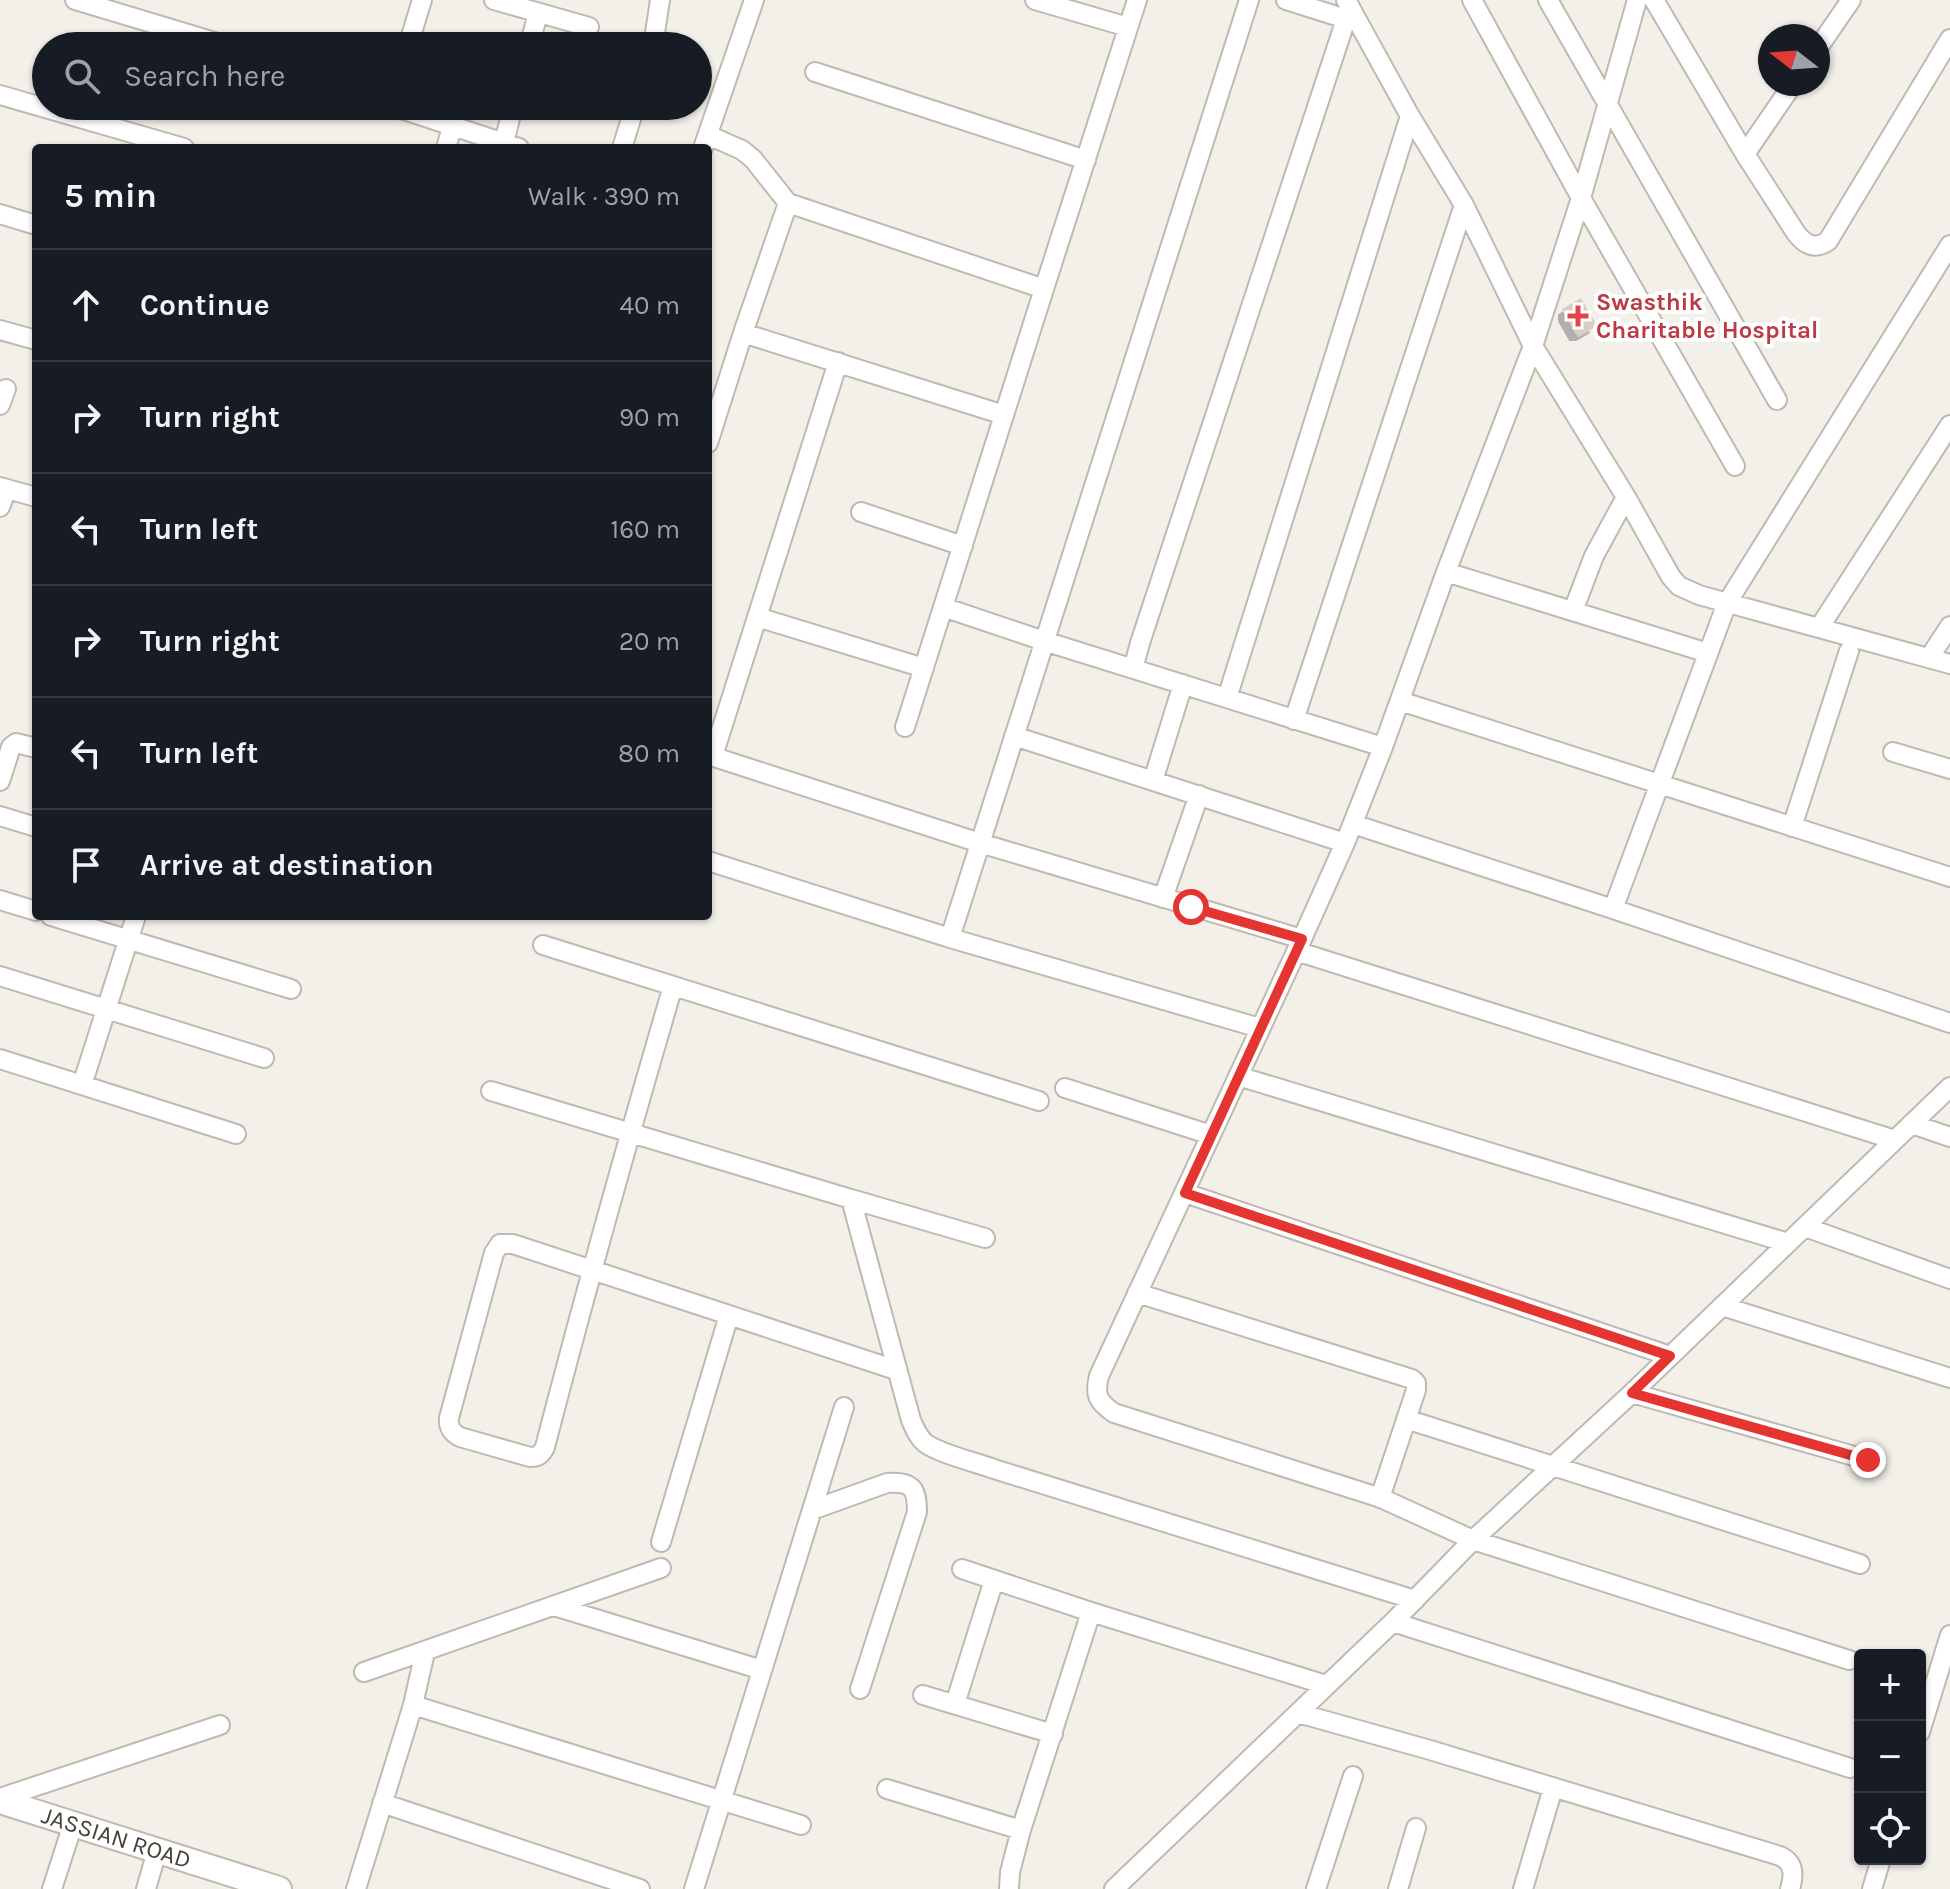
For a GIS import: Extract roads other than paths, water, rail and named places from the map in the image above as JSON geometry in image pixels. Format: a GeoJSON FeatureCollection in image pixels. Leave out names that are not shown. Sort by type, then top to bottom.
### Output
{"type":"FeatureCollection","features":[{"type":"Feature","properties":{"kind":"street"},"geometry":{"type":"LineString","coordinates":[[75,0],[181,32]]}},
{"type":"Feature","properties":{"kind":"street"},"geometry":{"type":"LineString","coordinates":[[412,32],[422,0]]}},
{"type":"Feature","properties":{"kind":"street"},"geometry":{"type":"LineString","coordinates":[[494,0],[589,27]]}},
{"type":"Feature","properties":{"kind":"street"},"geometry":{"type":"LineString","coordinates":[[655,32],[660,0]]}},
{"type":"Feature","properties":{"kind":"street"},"geometry":{"type":"LineString","coordinates":[[754,0],[705,141],[742,150],[753,159],[788,203],[1044,289]]}},
{"type":"Feature","properties":{"kind":"street"},"geometry":{"type":"LineString","coordinates":[[1035,0],[1128,27]]}},
{"type":"Feature","properties":{"kind":"street"},"geometry":{"type":"LineString","coordinates":[[905,727],[1137,0]]}},
{"type":"Feature","properties":{"kind":"street"},"geometry":{"type":"LineString","coordinates":[[950,938],[1249,0]]}},
{"type":"Feature","properties":{"kind":"street"},"geometry":{"type":"LineString","coordinates":[[1286,0],[1347,9]]}},
{"type":"Feature","properties":{"kind":"street"},"geometry":{"type":"LineString","coordinates":[[1472,0],[1735,466]]}},
{"type":"Feature","properties":{"kind":"street"},"geometry":{"type":"LineString","coordinates":[[1548,0],[1777,400]]}},
{"type":"Feature","properties":{"kind":"street"},"geometry":{"type":"LineString","coordinates":[[1637,0],[1581,198],[1533,346],[1353,824],[1096,1388],[1104,1406],[1114,1413],[1380,1498],[1473,1540],[1849,1660]]}},
{"type":"Feature","properties":{"kind":"street"},"geometry":{"type":"LineString","coordinates":[[1654,0],[1745,154],[1803,243],[1811,246],[1823,245],[1828,241],[1950,39]]}},
{"type":"Feature","properties":{"kind":"street"},"geometry":{"type":"LineString","coordinates":[[1830,31],[1851,0]]}},
{"type":"Feature","properties":{"kind":"street"},"geometry":{"type":"LineString","coordinates":[[1133,669],[1347,9]]}},
{"type":"Feature","properties":{"kind":"street"},"geometry":{"type":"LineString","coordinates":[[1347,9],[1464,205],[1533,346],[1679,586],[1687,592],[1950,664]]}},
{"type":"Feature","properties":{"kind":"street"},"geometry":{"type":"LineString","coordinates":[[533,32],[538,14]]}},
{"type":"Feature","properties":{"kind":"street"},"geometry":{"type":"LineString","coordinates":[[815,72],[1086,160]]}},
{"type":"Feature","properties":{"kind":"street"},"geometry":{"type":"LineString","coordinates":[[0,95],[32,104]]}},
{"type":"Feature","properties":{"kind":"street"},"geometry":{"type":"LineString","coordinates":[[1745,154],[1785,96]]}},
{"type":"Feature","properties":{"kind":"street"},"geometry":{"type":"LineString","coordinates":[[1227,698],[1410,116]]}},
{"type":"Feature","properties":{"kind":"street"},"geometry":{"type":"LineString","coordinates":[[87,120],[170,144]]}},
{"type":"Feature","properties":{"kind":"street"},"geometry":{"type":"LineString","coordinates":[[432,120],[505,144]]}},
{"type":"Feature","properties":{"kind":"street"},"geometry":{"type":"LineString","coordinates":[[511,144],[512,120]]}},
{"type":"Feature","properties":{"kind":"street"},"geometry":{"type":"LineString","coordinates":[[623,144],[631,120]]}},
{"type":"Feature","properties":{"kind":"street"},"geometry":{"type":"LineString","coordinates":[[447,144],[452,127]]}},
{"type":"Feature","properties":{"kind":"street"},"geometry":{"type":"LineString","coordinates":[[712,430],[788,203]]}},
{"type":"Feature","properties":{"kind":"street"},"geometry":{"type":"LineString","coordinates":[[1294,720],[1464,205]]}},
{"type":"Feature","properties":{"kind":"street"},"geometry":{"type":"LineString","coordinates":[[0,214],[32,224]]}},
{"type":"Feature","properties":{"kind":"street"},"geometry":{"type":"LineString","coordinates":[[1613,909],[1727,603],[1950,245]]}},
{"type":"Feature","properties":{"kind":"street"},"geometry":{"type":"LineString","coordinates":[[0,330],[32,339]]}},
{"type":"Feature","properties":{"kind":"street"},"geometry":{"type":"LineString","coordinates":[[743,333],[1004,415]]}},
{"type":"Feature","properties":{"kind":"street"},"geometry":{"type":"LineString","coordinates":[[712,750],[838,362]]}},
{"type":"Feature","properties":{"kind":"street"},"geometry":{"type":"LineString","coordinates":[[1819,628],[1950,425]]}},
{"type":"Feature","properties":{"kind":"street"},"geometry":{"type":"LineString","coordinates":[[0,507],[3,488],[32,496]]}},
{"type":"Feature","properties":{"kind":"street"},"geometry":{"type":"LineString","coordinates":[[1573,611],[1594,556],[1626,497]]}},
{"type":"Feature","properties":{"kind":"street"},"geometry":{"type":"LineString","coordinates":[[861,512],[963,546]]}},
{"type":"Feature","properties":{"kind":"street"},"geometry":{"type":"LineString","coordinates":[[1446,572],[1708,653]]}},
{"type":"Feature","properties":{"kind":"street"},"geometry":{"type":"LineString","coordinates":[[943,607],[1383,747]]}},
{"type":"Feature","properties":{"kind":"street"},"geometry":{"type":"LineString","coordinates":[[757,617],[924,668]]}},
{"type":"Feature","properties":{"kind":"street"},"geometry":{"type":"LineString","coordinates":[[1929,658],[1950,626]]}},
{"type":"Feature","properties":{"kind":"street"},"geometry":{"type":"LineString","coordinates":[[1792,827],[1849,651]]}},
{"type":"Feature","properties":{"kind":"street"},"geometry":{"type":"LineString","coordinates":[[1153,781],[1183,684]]}},
{"type":"Feature","properties":{"kind":"street"},"geometry":{"type":"LineString","coordinates":[[1400,701],[1950,877]]}},
{"type":"Feature","properties":{"kind":"street"},"geometry":{"type":"LineString","coordinates":[[1014,736],[1345,843]]}},
{"type":"Feature","properties":{"kind":"street"},"geometry":{"type":"LineString","coordinates":[[0,781],[11,747],[16,743],[32,747]]}},
{"type":"Feature","properties":{"kind":"street"},"geometry":{"type":"LineString","coordinates":[[1893,752],[1950,769]]}},
{"type":"Feature","properties":{"kind":"street"},"geometry":{"type":"LineString","coordinates":[[712,757],[1163,898],[1895,1140]]}},
{"type":"Feature","properties":{"kind":"street"},"geometry":{"type":"LineString","coordinates":[[1163,898],[1199,795]]}},
{"type":"Feature","properties":{"kind":"street"},"geometry":{"type":"LineString","coordinates":[[0,816],[32,826]]}},
{"type":"Feature","properties":{"kind":"street"},"geometry":{"type":"LineString","coordinates":[[1353,824],[1950,1023]]}},
{"type":"Feature","properties":{"kind":"street"},"geometry":{"type":"LineString","coordinates":[[712,862],[950,938],[1260,1028]]}},
{"type":"Feature","properties":{"kind":"street"},"geometry":{"type":"LineString","coordinates":[[0,900],[32,910]]}},
{"type":"Feature","properties":{"kind":"street"},"geometry":{"type":"LineString","coordinates":[[64,920],[291,989]]}},
{"type":"Feature","properties":{"kind":"street"},"geometry":{"type":"LineString","coordinates":[[82,1085],[135,920]]}},
{"type":"Feature","properties":{"kind":"street"},"geometry":{"type":"LineString","coordinates":[[543,945],[1039,1101]]}},
{"type":"Feature","properties":{"kind":"street"},"geometry":{"type":"LineString","coordinates":[[0,976],[264,1058]]}},
{"type":"Feature","properties":{"kind":"street"},"geometry":{"type":"LineString","coordinates":[[673,986],[630,1132],[592,1270],[542,1454],[530,1457],[455,1434],[448,1425],[496,1248],[500,1244],[513,1244],[592,1270],[729,1315],[896,1370]]}},
{"type":"Feature","properties":{"kind":"street"},"geometry":{"type":"LineString","coordinates":[[0,1059],[236,1134]]}},
{"type":"Feature","properties":{"kind":"street"},"geometry":{"type":"LineString","coordinates":[[1238,1076],[1788,1243]]}},
{"type":"Feature","properties":{"kind":"street"},"geometry":{"type":"LineString","coordinates":[[1114,1889],[1393,1622],[1473,1540],[1632,1393],[1950,1087]]}},
{"type":"Feature","properties":{"kind":"street"},"geometry":{"type":"LineString","coordinates":[[1065,1088],[1211,1135]]}},
{"type":"Feature","properties":{"kind":"street"},"geometry":{"type":"LineString","coordinates":[[491,1091],[985,1238]]}},
{"type":"Feature","properties":{"kind":"street"},"geometry":{"type":"LineString","coordinates":[[1912,1124],[1950,1137]]}},
{"type":"Feature","properties":{"kind":"street"},"geometry":{"type":"LineString","coordinates":[[1185,1193],[1670,1356]]}},
{"type":"Feature","properties":{"kind":"street"},"geometry":{"type":"LineString","coordinates":[[851,1199],[896,1370],[917,1434],[924,1443],[1415,1600]]}},
{"type":"Feature","properties":{"kind":"street"},"geometry":{"type":"LineString","coordinates":[[1805,1227],[1950,1279]]}},
{"type":"Feature","properties":{"kind":"street"},"geometry":{"type":"LineString","coordinates":[[1137,1293],[1412,1379],[1416,1390],[1380,1498]]}},
{"type":"Feature","properties":{"kind":"street"},"geometry":{"type":"LineString","coordinates":[[1722,1306],[1950,1378]]}},
{"type":"Feature","properties":{"kind":"street"},"geometry":{"type":"LineString","coordinates":[[661,1542],[729,1315]]}},
{"type":"Feature","properties":{"kind":"street"},"geometry":{"type":"LineString","coordinates":[[1632,1393],[1868,1460]]}},
{"type":"Feature","properties":{"kind":"street"},"geometry":{"type":"LineString","coordinates":[[694,1889],[844,1407]]}},
{"type":"Feature","properties":{"kind":"street"},"geometry":{"type":"LineString","coordinates":[[1406,1419],[1860,1564]]}},
{"type":"Feature","properties":{"kind":"street"},"geometry":{"type":"LineString","coordinates":[[812,1510],[887,1483],[908,1484],[917,1499],[917,1512],[860,1689]]}},
{"type":"Feature","properties":{"kind":"street"},"geometry":{"type":"LineString","coordinates":[[364,1672],[661,1568]]}},
{"type":"Feature","properties":{"kind":"street"},"geometry":{"type":"LineString","coordinates":[[962,1569],[1326,1685]]}},
{"type":"Feature","properties":{"kind":"street"},"geometry":{"type":"LineString","coordinates":[[955,1704],[994,1580]]}},
{"type":"Feature","properties":{"kind":"street"},"geometry":{"type":"LineString","coordinates":[[554,1606],[762,1670]]}},
{"type":"Feature","properties":{"kind":"street"},"geometry":{"type":"LineString","coordinates":[[1009,1889],[1010,1872],[1021,1830],[1091,1612]]}},
{"type":"Feature","properties":{"kind":"street"},"geometry":{"type":"LineString","coordinates":[[1393,1622],[1850,1768]]}},
{"type":"Feature","properties":{"kind":"street"},"geometry":{"type":"LineString","coordinates":[[1923,1721],[1950,1636]]}},
{"type":"Feature","properties":{"kind":"street"},"geometry":{"type":"LineString","coordinates":[[356,1889],[413,1705],[425,1652]]}},
{"type":"Feature","properties":{"kind":"street"},"geometry":{"type":"LineString","coordinates":[[923,1695],[1053,1734]]}},
{"type":"Feature","properties":{"kind":"street"},"geometry":{"type":"LineString","coordinates":[[413,1705],[801,1825]]}},
{"type":"Feature","properties":{"kind":"street"},"geometry":{"type":"LineString","coordinates":[[1298,1713],[1780,1856],[1786,1859],[1792,1870],[1790,1889]]}},
{"type":"Feature","properties":{"kind":"street"},"geometry":{"type":"LineString","coordinates":[[0,1800],[220,1725]]}},
{"type":"Feature","properties":{"kind":"street"},"geometry":{"type":"LineString","coordinates":[[1316,1889],[1353,1776]]}},
{"type":"Feature","properties":{"kind":"street"},"geometry":{"type":"LineString","coordinates":[[1523,1889],[1553,1788]]}},
{"type":"Feature","properties":{"kind":"street"},"geometry":{"type":"LineString","coordinates":[[887,1789],[1021,1830]]}},
{"type":"Feature","properties":{"kind":"street","name":"JASSIAN ROAD"},"geometry":{"type":"LineString","coordinates":[[0,1800],[279,1889]]}},
{"type":"Feature","properties":{"kind":"street"},"geometry":{"type":"LineString","coordinates":[[382,1803],[640,1889]]}},
{"type":"Feature","properties":{"kind":"street"},"geometry":{"type":"LineString","coordinates":[[52,1889],[73,1824]]}},
{"type":"Feature","properties":{"kind":"street"},"geometry":{"type":"LineString","coordinates":[[1398,1889],[1416,1828]]}},
{"type":"Feature","properties":{"kind":"street"},"geometry":{"type":"LineString","coordinates":[[146,1889],[157,1851]]}},
{"type":"Feature","properties":{"kind":"street"},"geometry":{"type":"LineString","coordinates":[[1872,1889],[1879,1865]]}},
{"type":"Feature","properties":{"kind":"place","name":"Swasthik Charitable Hospital"},"geometry":{"type":"Point","coordinates":[1578,316]}}]}
